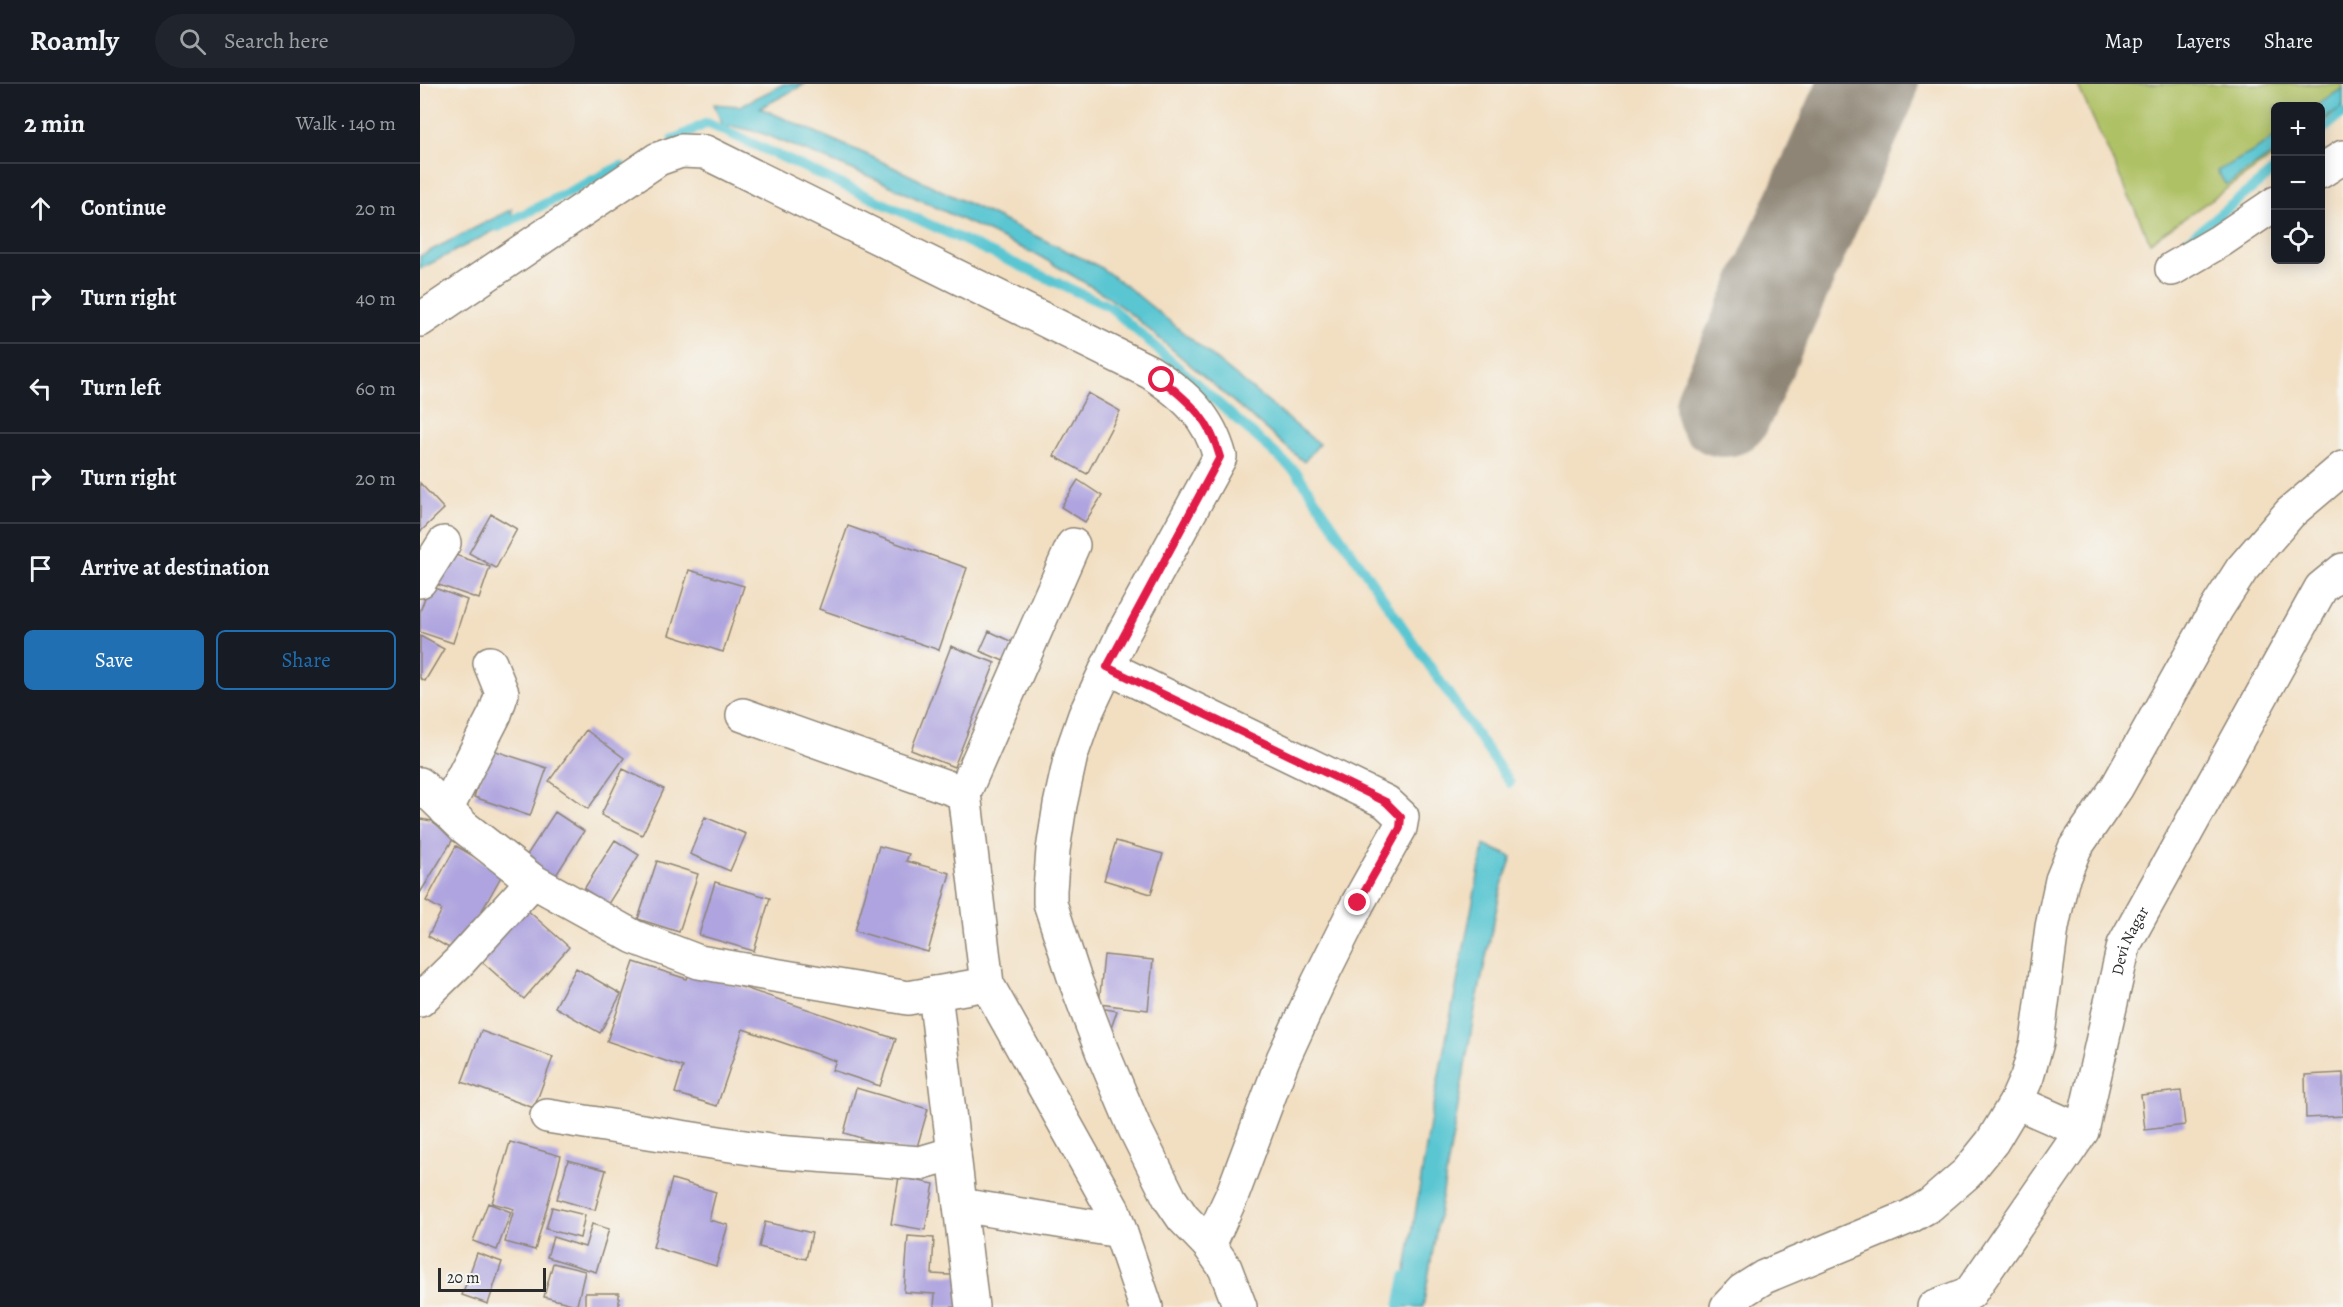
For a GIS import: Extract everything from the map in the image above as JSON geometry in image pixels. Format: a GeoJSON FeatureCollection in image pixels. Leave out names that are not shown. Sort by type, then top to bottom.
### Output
{"type":"FeatureCollection","features":[{"type":"Feature","properties":{"kind":"street"},"geometry":{"type":"LineString","coordinates":[[420,320],[658,159],[690,150],[705,152],[1122,358],[1162,380],[1201,416],[1213,434],[1220,457],[1107,667],[1085,715],[1071,755],[1060,805],[1053,850],[1050,903],[1102,1051],[1135,1129],[1170,1199],[1209,1245],[1225,1268],[1240,1307]]}},
{"type":"Feature","properties":{"kind":"street"},"geometry":{"type":"LineString","coordinates":[[2325,169],[2343,157]]}},
{"type":"Feature","properties":{"kind":"street"},"geometry":{"type":"LineString","coordinates":[[2172,268],[2220,241],[2271,206]]}},
{"type":"Feature","properties":{"kind":"street"},"geometry":{"type":"LineString","coordinates":[[1727,1307],[1742,1291],[1764,1277],[1930,1205],[1977,1162],[1992,1142],[2016,1102],[2027,1077],[2037,1042],[2043,1011],[2045,970],[2055,915],[2062,880],[2075,848],[2117,787],[2217,608],[2242,569],[2290,513],[2343,468]]}},
{"type":"Feature","properties":{"kind":"street"},"geometry":{"type":"LineString","coordinates":[[420,581],[444,543]]}},
{"type":"Feature","properties":{"kind":"street"},"geometry":{"type":"LineString","coordinates":[[1073,545],[964,793],[987,984],[1113,1210],[1146,1307]]}},
{"type":"Feature","properties":{"kind":"street","name":"Devi Nagar"},"geometry":{"type":"LineString","coordinates":[[1934,1307],[1970,1293],[2082,1131],[2124,945],[2322,588],[2343,570]]}},
{"type":"Feature","properties":{"kind":"street"},"geometry":{"type":"LineString","coordinates":[[446,810],[495,714],[502,693],[490,663]]}},
{"type":"Feature","properties":{"kind":"street"},"geometry":{"type":"LineString","coordinates":[[1107,667],[1386,802],[1401,817],[1400,828],[1353,913],[1283,1059],[1233,1193],[1209,1245]]}},
{"type":"Feature","properties":{"kind":"street"},"geometry":{"type":"LineString","coordinates":[[743,715],[964,793]]}},
{"type":"Feature","properties":{"kind":"street"},"geometry":{"type":"LineString","coordinates":[[420,784],[464,827],[533,881],[634,937],[699,962],[908,998],[987,984]]}},
{"type":"Feature","properties":{"kind":"street"},"geometry":{"type":"LineString","coordinates":[[420,1000],[460,961],[533,881]]}},
{"type":"Feature","properties":{"kind":"street"},"geometry":{"type":"LineString","coordinates":[[935,993],[972,1307]]}},
{"type":"Feature","properties":{"kind":"street"},"geometry":{"type":"LineString","coordinates":[[2016,1102],[2082,1131]]}},
{"type":"Feature","properties":{"kind":"street"},"geometry":{"type":"LineString","coordinates":[[547,1116],[776,1152],[920,1163],[954,1153]]}},
{"type":"Feature","properties":{"kind":"street"},"geometry":{"type":"LineString","coordinates":[[960,1205],[1120,1231]]}},
{"type":"Feature","properties":{"kind":"green space"},"geometry":{"type":"Polygon","coordinates":[[[2077,84],[2343,84],[2343,107],[2325,120],[2325,102],[2271,102],[2271,158],[2150,242],[2077,84]]]}},
{"type":"Feature","properties":{"kind":"water"},"geometry":{"type":"Polygon","coordinates":[[[784,84],[805,84],[760,108],[870,156],[1098,266],[1124,284],[1319,444],[1304,462],[1133,316],[1104,294],[1041,257],[878,180],[759,132],[731,126],[724,129],[714,104],[740,106],[784,84]]]}},
{"type":"Feature","properties":{"kind":"water"},"geometry":{"type":"Polygon","coordinates":[[[2343,88],[2343,106],[2325,118],[2325,102],[2322,102],[2343,88]]]}},
{"type":"Feature","properties":{"kind":"water"},"geometry":{"type":"Polygon","coordinates":[[[2271,139],[2271,155],[2226,185],[2217,171],[2256,150],[2271,139]]]}},
{"type":"Feature","properties":{"kind":"water"},"geometry":{"type":"Polygon","coordinates":[[[512,209],[511,222],[420,269],[420,256],[512,209]]]}},
{"type":"Feature","properties":{"kind":"water"},"geometry":{"type":"Polygon","coordinates":[[[1484,845],[1512,857],[1501,888],[1475,1009],[1423,1307],[1400,1307],[1432,1111],[1484,845]]]}},
{"type":"Feature","properties":{"kind":"building"},"geometry":{"type":"Polygon","coordinates":[[[1088,393],[1120,411],[1087,474],[1054,456],[1088,393]]]}},
{"type":"Feature","properties":{"kind":"building"},"geometry":{"type":"Polygon","coordinates":[[[1078,480],[1102,496],[1085,522],[1061,507],[1078,480]]]}},
{"type":"Feature","properties":{"kind":"building"},"geometry":{"type":"Polygon","coordinates":[[[420,483],[444,509],[420,532],[420,483]]]}},
{"type":"Feature","properties":{"kind":"building"},"geometry":{"type":"Polygon","coordinates":[[[491,514],[517,529],[496,568],[469,553],[491,514]]]}},
{"type":"Feature","properties":{"kind":"building"},"geometry":{"type":"Polygon","coordinates":[[[848,526],[967,568],[939,650],[819,609],[848,526]]]}},
{"type":"Feature","properties":{"kind":"building"},"geometry":{"type":"Polygon","coordinates":[[[447,552],[490,567],[479,599],[436,584],[447,552]]]}},
{"type":"Feature","properties":{"kind":"building"},"geometry":{"type":"Polygon","coordinates":[[[689,570],[744,586],[723,652],[669,635],[689,570]]]}},
{"type":"Feature","properties":{"kind":"building"},"geometry":{"type":"Polygon","coordinates":[[[429,586],[467,600],[453,643],[420,632],[420,612],[429,586]]]}},
{"type":"Feature","properties":{"kind":"building"},"geometry":{"type":"Polygon","coordinates":[[[989,631],[1021,646],[1013,665],[980,651],[989,631]]]}},
{"type":"Feature","properties":{"kind":"building"},"geometry":{"type":"Polygon","coordinates":[[[420,636],[444,649],[425,681],[420,678],[420,636]]]}},
{"type":"Feature","properties":{"kind":"building"},"geometry":{"type":"Polygon","coordinates":[[[951,646],[995,663],[954,767],[911,750],[951,646]]]}},
{"type":"Feature","properties":{"kind":"building"},"geometry":{"type":"Polygon","coordinates":[[[586,730],[624,758],[588,809],[549,781],[586,730]]]}},
{"type":"Feature","properties":{"kind":"building"},"geometry":{"type":"Polygon","coordinates":[[[490,749],[547,768],[530,816],[474,797],[490,749]]]}},
{"type":"Feature","properties":{"kind":"building"},"geometry":{"type":"Polygon","coordinates":[[[623,769],[664,789],[642,835],[601,815],[623,769]]]}},
{"type":"Feature","properties":{"kind":"building"},"geometry":{"type":"Polygon","coordinates":[[[555,812],[584,831],[553,880],[523,861],[555,812]]]}},
{"type":"Feature","properties":{"kind":"building"},"geometry":{"type":"Polygon","coordinates":[[[705,817],[746,834],[730,871],[690,854],[705,817]]]}},
{"type":"Feature","properties":{"kind":"building"},"geometry":{"type":"Polygon","coordinates":[[[420,819],[432,821],[454,835],[420,893],[420,819]]]}},
{"type":"Feature","properties":{"kind":"building"},"geometry":{"type":"Polygon","coordinates":[[[615,840],[639,855],[608,904],[584,889],[615,840]]]}},
{"type":"Feature","properties":{"kind":"building"},"geometry":{"type":"Polygon","coordinates":[[[1116,841],[1163,854],[1151,894],[1104,880],[1116,841]]]}},
{"type":"Feature","properties":{"kind":"building"},"geometry":{"type":"Polygon","coordinates":[[[456,846],[503,873],[458,953],[428,936],[442,910],[426,901],[456,846]]]}},
{"type":"Feature","properties":{"kind":"building"},"geometry":{"type":"Polygon","coordinates":[[[879,846],[909,854],[906,861],[950,873],[928,952],[855,931],[879,846]]]}},
{"type":"Feature","properties":{"kind":"building"},"geometry":{"type":"Polygon","coordinates":[[[657,861],[698,874],[679,932],[638,919],[657,861]]]}},
{"type":"Feature","properties":{"kind":"building"},"geometry":{"type":"Polygon","coordinates":[[[715,882],[770,898],[754,951],[699,935],[715,882]]]}},
{"type":"Feature","properties":{"kind":"building"},"geometry":{"type":"Polygon","coordinates":[[[517,901],[569,947],[524,999],[472,953],[517,901]]]}},
{"type":"Feature","properties":{"kind":"building"},"geometry":{"type":"Polygon","coordinates":[[[1104,955],[1153,960],[1148,1010],[1099,1004],[1104,955]]]}},
{"type":"Feature","properties":{"kind":"building"},"geometry":{"type":"Polygon","coordinates":[[[634,962],[687,979],[691,970],[896,1039],[880,1086],[832,1070],[836,1061],[743,1029],[717,1106],[675,1093],[683,1067],[607,1041],[634,962]]]}},
{"type":"Feature","properties":{"kind":"building"},"geometry":{"type":"Polygon","coordinates":[[[576,968],[621,994],[600,1033],[555,1007],[576,968]]]}},
{"type":"Feature","properties":{"kind":"building"},"geometry":{"type":"Polygon","coordinates":[[[1100,1008],[1117,1011],[1109,1034],[1100,1008]]]}},
{"type":"Feature","properties":{"kind":"building"},"geometry":{"type":"Polygon","coordinates":[[[481,1031],[553,1057],[534,1108],[462,1082],[481,1031]]]}},
{"type":"Feature","properties":{"kind":"building"},"geometry":{"type":"Polygon","coordinates":[[[2343,1073],[2343,1116],[2306,1118],[2305,1075],[2343,1073]]]}},
{"type":"Feature","properties":{"kind":"building"},"geometry":{"type":"Polygon","coordinates":[[[856,1088],[928,1109],[915,1154],[844,1133],[856,1088]]]}},
{"type":"Feature","properties":{"kind":"building"},"geometry":{"type":"Polygon","coordinates":[[[2181,1091],[2185,1125],[2145,1130],[2141,1095],[2181,1091]]]}},
{"type":"Feature","properties":{"kind":"building"},"geometry":{"type":"Polygon","coordinates":[[[510,1142],[561,1156],[535,1250],[505,1242],[514,1209],[492,1203],[510,1142]]]}},
{"type":"Feature","properties":{"kind":"building"},"geometry":{"type":"Polygon","coordinates":[[[568,1160],[606,1170],[595,1210],[557,1199],[568,1160]]]}},
{"type":"Feature","properties":{"kind":"building"},"geometry":{"type":"Polygon","coordinates":[[[899,1177],[934,1184],[925,1230],[891,1224],[899,1177]]]}},
{"type":"Feature","properties":{"kind":"building"},"geometry":{"type":"Polygon","coordinates":[[[672,1179],[716,1192],[709,1220],[728,1225],[716,1266],[653,1247],[672,1179]]]}},
{"type":"Feature","properties":{"kind":"building"},"geometry":{"type":"Polygon","coordinates":[[[488,1203],[511,1212],[497,1250],[473,1241],[488,1203]]]}},
{"type":"Feature","properties":{"kind":"building"},"geometry":{"type":"Polygon","coordinates":[[[552,1207],[585,1215],[580,1238],[546,1229],[552,1207]]]}},
{"type":"Feature","properties":{"kind":"building"},"geometry":{"type":"Polygon","coordinates":[[[765,1222],[812,1233],[806,1259],[759,1247],[765,1222]]]}},
{"type":"Feature","properties":{"kind":"building"},"geometry":{"type":"Polygon","coordinates":[[[592,1224],[609,1229],[596,1272],[547,1257],[553,1237],[585,1247],[592,1224]]]}},
{"type":"Feature","properties":{"kind":"building"},"geometry":{"type":"Polygon","coordinates":[[[908,1236],[934,1238],[932,1274],[967,1276],[965,1307],[934,1307],[935,1294],[904,1292],[908,1236]]]}},
{"type":"Feature","properties":{"kind":"building"},"geometry":{"type":"Polygon","coordinates":[[[477,1253],[502,1262],[488,1304],[462,1295],[477,1253]]]}},
{"type":"Feature","properties":{"kind":"building"},"geometry":{"type":"Polygon","coordinates":[[[553,1263],[585,1271],[577,1305],[544,1297],[553,1263]]]}},
{"type":"Feature","properties":{"kind":"building"},"geometry":{"type":"Polygon","coordinates":[[[585,1293],[619,1293],[619,1307],[585,1307],[585,1293]]]}},
{"type":"Feature","properties":{"kind":"waterway"},"geometry":{"type":"LineString","coordinates":[[2325,128],[2343,113]]}},
{"type":"Feature","properties":{"kind":"waterway"},"geometry":{"type":"LineString","coordinates":[[673,140],[707,123],[1110,307],[1297,473],[1510,783]]}},
{"type":"Feature","properties":{"kind":"waterway"},"geometry":{"type":"LineString","coordinates":[[498,227],[621,166]]}},
{"type":"Feature","properties":{"kind":"waterway"},"geometry":{"type":"LineString","coordinates":[[2176,250],[2271,173]]}},
{"type":"Feature","properties":{"kind":"waterway"},"geometry":{"type":"LineString","coordinates":[[1399,1307],[1405,1277]]}},
{"type":"Feature","properties":{"kind":"taxiway"},"geometry":{"type":"LineString","coordinates":[[1724,408],[1869,84]]}},
{"type":"Feature","properties":{"kind":"route"},"geometry":{"type":"LineString","coordinates":[[1162,380],[1208,424],[1220,457],[1107,667],[1386,802],[1394,808],[1401,817],[1400,828],[1358,903]]}}]}
